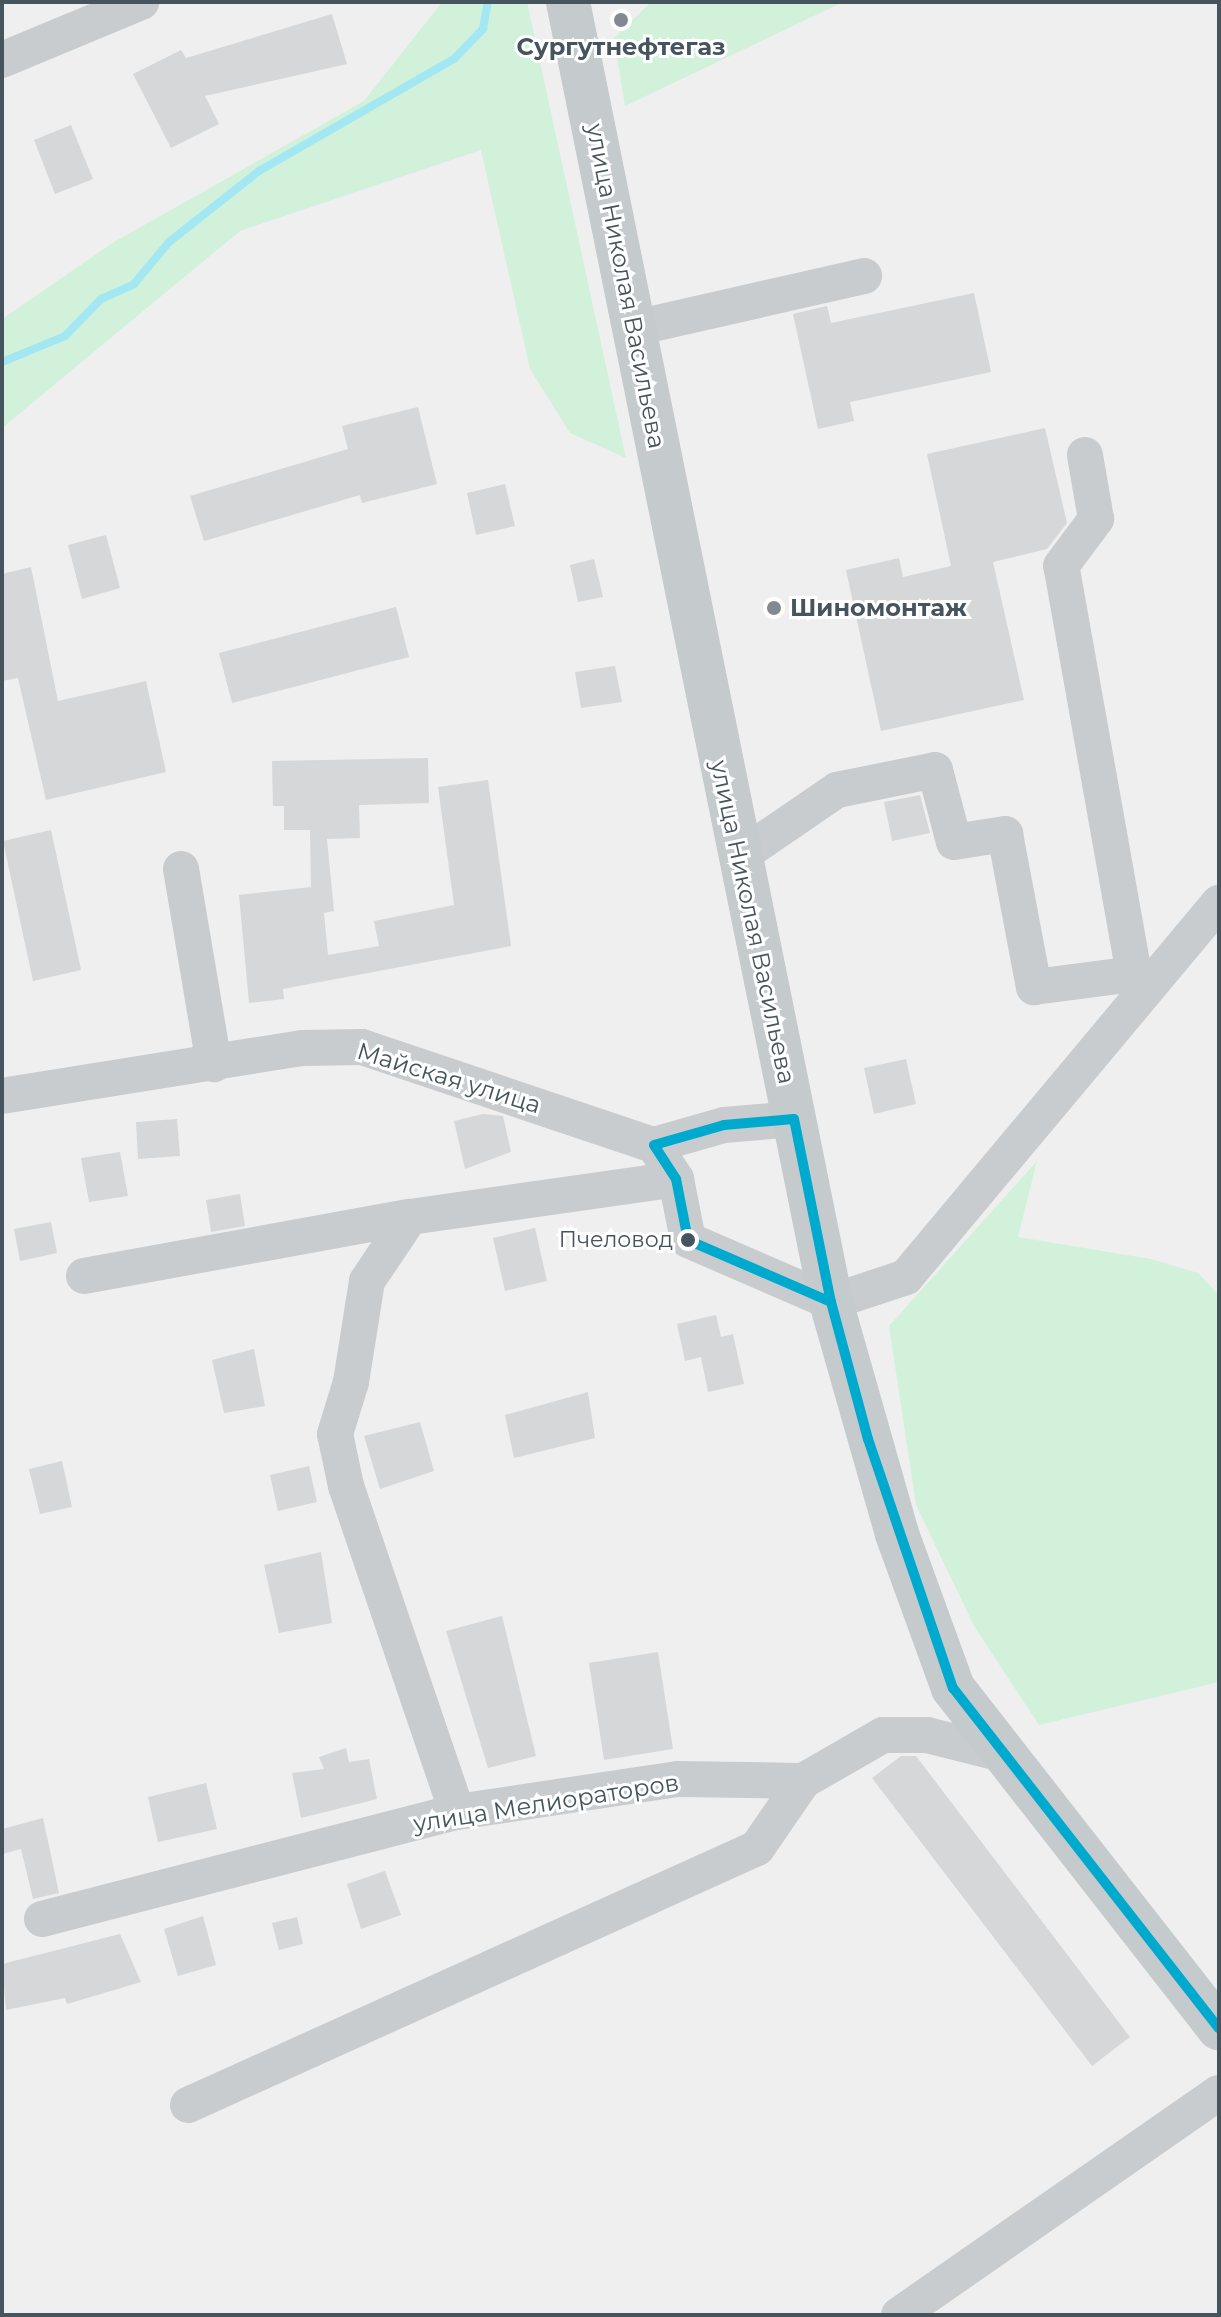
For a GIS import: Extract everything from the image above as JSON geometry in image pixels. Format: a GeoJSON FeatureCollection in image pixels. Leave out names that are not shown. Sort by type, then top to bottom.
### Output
{"type":"FeatureCollection","features":[{"type":"Feature","properties":{"kind":"main road","name":"улица Николая Васильева"},"geometry":{"type":"LineString","coordinates":[[568,2],[831,1302],[932,1639],[953,1688],[998,1753],[1219,2029]]}},
{"type":"Feature","properties":{"kind":"street"},"geometry":{"type":"LineString","coordinates":[[2,60],[141,2]]}},
{"type":"Feature","properties":{"kind":"street"},"geometry":{"type":"LineString","coordinates":[[635,328],[864,276]]}},
{"type":"Feature","properties":{"kind":"street"},"geometry":{"type":"LineString","coordinates":[[739,857],[837,790],[935,770],[954,842],[1005,834],[1034,987],[1134,974],[1061,566],[1096,519],[1085,455]]}},
{"type":"Feature","properties":{"kind":"street"},"geometry":{"type":"LineString","coordinates":[[181,869],[214,1064]]}},
{"type":"Feature","properties":{"kind":"street"},"geometry":{"type":"LineString","coordinates":[[794,1119],[724,1125],[654,1145],[676,1179],[688,1240],[831,1302],[906,1277],[1219,903]]}},
{"type":"Feature","properties":{"kind":"street","name":"Майская улица"},"geometry":{"type":"LineString","coordinates":[[2,1096],[302,1048],[362,1047],[654,1145]]}},
{"type":"Feature","properties":{"kind":"street"},"geometry":{"type":"LineString","coordinates":[[84,1276],[410,1217],[676,1179]]}},
{"type":"Feature","properties":{"kind":"street"},"geometry":{"type":"LineString","coordinates":[[410,1217],[367,1281],[351,1382],[335,1434],[346,1486],[457,1812]]}},
{"type":"Feature","properties":{"kind":"street"},"geometry":{"type":"LineString","coordinates":[[188,2105],[757,1848],[803,1781],[883,1735],[927,1735],[998,1753]]}},
{"type":"Feature","properties":{"kind":"street","name":"улица Мелиораторов"},"geometry":{"type":"LineString","coordinates":[[42,1919],[457,1812],[678,1779],[803,1781]]}},
{"type":"Feature","properties":{"kind":"street"},"geometry":{"type":"LineString","coordinates":[[899,2315],[1219,2093]]}},
{"type":"Feature","properties":{"kind":"green space"},"geometry":{"type":"Polygon","coordinates":[[[442,2],[527,2],[626,458],[570,433],[530,369],[481,150],[240,231],[2,428],[2,319],[114,242],[364,101],[442,2]]]}},
{"type":"Feature","properties":{"kind":"green space"},"geometry":{"type":"Polygon","coordinates":[[[651,2],[843,2],[625,106],[614,38],[651,2]]]}},
{"type":"Feature","properties":{"kind":"green space"},"geometry":{"type":"Polygon","coordinates":[[[1037,1161],[1018,1237],[1151,1259],[1198,1273],[1219,1295],[1219,1682],[1039,1725],[974,1626],[916,1505],[889,1326],[1037,1161]]]}},
{"type":"Feature","properties":{"kind":"building"},"geometry":{"type":"Polygon","coordinates":[[[332,14],[347,64],[205,96],[219,124],[171,148],[133,74],[181,50],[186,58],[332,14]]]}},
{"type":"Feature","properties":{"kind":"building"},"geometry":{"type":"Polygon","coordinates":[[[71,125],[93,179],[55,194],[34,140],[71,125]]]}},
{"type":"Feature","properties":{"kind":"building"},"geometry":{"type":"Polygon","coordinates":[[[974,293],[991,372],[850,402],[854,421],[818,429],[793,314],[827,306],[831,323],[974,293]]]}},
{"type":"Feature","properties":{"kind":"building"},"geometry":{"type":"Polygon","coordinates":[[[418,407],[437,484],[362,503],[360,495],[204,541],[190,496],[348,449],[342,426],[418,407]]]}},
{"type":"Feature","properties":{"kind":"building"},"geometry":{"type":"Polygon","coordinates":[[[1045,428],[1067,523],[1047,549],[993,562],[1024,700],[881,731],[846,570],[899,558],[903,577],[951,566],[927,454],[1045,428]]]}},
{"type":"Feature","properties":{"kind":"building"},"geometry":{"type":"Polygon","coordinates":[[[505,484],[515,526],[476,535],[467,493],[505,484]]]}},
{"type":"Feature","properties":{"kind":"building"},"geometry":{"type":"Polygon","coordinates":[[[106,535],[120,588],[82,599],[68,545],[106,535]]]}},
{"type":"Feature","properties":{"kind":"building"},"geometry":{"type":"Polygon","coordinates":[[[594,559],[603,597],[578,602],[570,565],[594,559]]]}},
{"type":"Feature","properties":{"kind":"building"},"geometry":{"type":"Polygon","coordinates":[[[31,567],[58,701],[146,681],[166,772],[46,800],[18,678],[2,681],[2,574],[31,567]]]}},
{"type":"Feature","properties":{"kind":"building"},"geometry":{"type":"Polygon","coordinates":[[[396,607],[409,657],[232,703],[219,653],[396,607]]]}},
{"type":"Feature","properties":{"kind":"building"},"geometry":{"type":"Polygon","coordinates":[[[615,666],[622,702],[581,708],[575,672],[615,666]]]}},
{"type":"Feature","properties":{"kind":"building"},"geometry":{"type":"Polygon","coordinates":[[[428,758],[429,803],[359,805],[360,838],[327,839],[334,911],[324,913],[328,955],[379,946],[374,921],[454,905],[438,787],[488,780],[511,946],[283,989],[284,999],[249,1003],[239,895],[311,887],[310,830],[284,830],[284,806],[273,806],[272,761],[428,758]]]}},
{"type":"Feature","properties":{"kind":"building"},"geometry":{"type":"Polygon","coordinates":[[[920,795],[930,833],[892,841],[884,802],[920,795]]]}},
{"type":"Feature","properties":{"kind":"building"},"geometry":{"type":"Polygon","coordinates":[[[51,830],[81,970],[33,981],[3,841],[51,830]]]}},
{"type":"Feature","properties":{"kind":"building"},"geometry":{"type":"Polygon","coordinates":[[[906,1059],[916,1104],[874,1114],[864,1068],[906,1059]]]}},
{"type":"Feature","properties":{"kind":"building"},"geometry":{"type":"Polygon","coordinates":[[[483,1114],[503,1116],[511,1152],[465,1169],[454,1121],[483,1114]]]}},
{"type":"Feature","properties":{"kind":"building"},"geometry":{"type":"Polygon","coordinates":[[[177,1119],[180,1156],[138,1159],[136,1122],[177,1119]]]}},
{"type":"Feature","properties":{"kind":"building"},"geometry":{"type":"Polygon","coordinates":[[[120,1152],[128,1196],[89,1202],[81,1158],[120,1152]]]}},
{"type":"Feature","properties":{"kind":"building"},"geometry":{"type":"Polygon","coordinates":[[[240,1194],[245,1226],[211,1232],[206,1200],[240,1194]]]}},
{"type":"Feature","properties":{"kind":"building"},"geometry":{"type":"Polygon","coordinates":[[[51,1222],[57,1253],[20,1261],[14,1229],[51,1222]]]}},
{"type":"Feature","properties":{"kind":"building"},"geometry":{"type":"Polygon","coordinates":[[[535,1228],[547,1281],[505,1291],[493,1238],[535,1228]]]}},
{"type":"Feature","properties":{"kind":"building"},"geometry":{"type":"Polygon","coordinates":[[[716,1315],[721,1337],[733,1334],[744,1384],[708,1392],[701,1357],[685,1361],[677,1324],[716,1315]]]}},
{"type":"Feature","properties":{"kind":"building"},"geometry":{"type":"Polygon","coordinates":[[[254,1349],[265,1406],[224,1413],[212,1360],[254,1349]]]}},
{"type":"Feature","properties":{"kind":"building"},"geometry":{"type":"Polygon","coordinates":[[[588,1392],[595,1438],[514,1458],[505,1415],[588,1392]]]}},
{"type":"Feature","properties":{"kind":"building"},"geometry":{"type":"Polygon","coordinates":[[[420,1422],[434,1471],[380,1489],[364,1436],[420,1422]]]}},
{"type":"Feature","properties":{"kind":"building"},"geometry":{"type":"Polygon","coordinates":[[[62,1461],[72,1507],[40,1514],[29,1469],[62,1461]]]}},
{"type":"Feature","properties":{"kind":"building"},"geometry":{"type":"Polygon","coordinates":[[[309,1466],[317,1502],[278,1511],[270,1475],[309,1466]]]}},
{"type":"Feature","properties":{"kind":"building"},"geometry":{"type":"Polygon","coordinates":[[[321,1552],[332,1623],[279,1633],[264,1565],[321,1552]]]}},
{"type":"Feature","properties":{"kind":"building"},"geometry":{"type":"Polygon","coordinates":[[[502,1616],[536,1756],[488,1768],[446,1631],[502,1616]]]}},
{"type":"Feature","properties":{"kind":"building"},"geometry":{"type":"Polygon","coordinates":[[[658,1652],[673,1749],[604,1760],[589,1663],[658,1652]]]}},
{"type":"Feature","properties":{"kind":"building"},"geometry":{"type":"Polygon","coordinates":[[[346,1748],[349,1762],[369,1759],[377,1799],[301,1818],[292,1773],[324,1769],[319,1757],[346,1748]]]}},
{"type":"Feature","properties":{"kind":"building"},"geometry":{"type":"Polygon","coordinates":[[[901,1756],[916,1756],[1130,2037],[1092,2066],[872,1778],[901,1756]]]}},
{"type":"Feature","properties":{"kind":"building"},"geometry":{"type":"Polygon","coordinates":[[[206,1783],[217,1829],[158,1842],[148,1797],[206,1783]]]}},
{"type":"Feature","properties":{"kind":"building"},"geometry":{"type":"Polygon","coordinates":[[[43,1818],[59,1893],[33,1899],[21,1849],[2,1854],[2,1829],[43,1818]]]}},
{"type":"Feature","properties":{"kind":"building"},"geometry":{"type":"Polygon","coordinates":[[[385,1871],[401,1915],[361,1929],[347,1884],[385,1871]]]}},
{"type":"Feature","properties":{"kind":"building"},"geometry":{"type":"Polygon","coordinates":[[[203,1916],[216,1965],[178,1976],[164,1929],[203,1916]]]}},
{"type":"Feature","properties":{"kind":"building"},"geometry":{"type":"Polygon","coordinates":[[[297,1917],[303,1944],[279,1950],[272,1923],[297,1917]]]}},
{"type":"Feature","properties":{"kind":"building"},"geometry":{"type":"Polygon","coordinates":[[[120,1934],[141,1982],[67,2004],[65,1998],[6,2010],[2,1964],[120,1934]]]}},
{"type":"Feature","properties":{"kind":"waterway"},"geometry":{"type":"LineString","coordinates":[[2,362],[65,336],[101,299],[134,284],[169,242],[259,171],[454,59],[483,29],[488,2]]}},
{"type":"Feature","properties":{"kind":"transit line"},"geometry":{"type":"LineString","coordinates":[[794,1119],[831,1302],[688,1240],[676,1179],[654,1145],[724,1125],[794,1119]]}},
{"type":"Feature","properties":{"kind":"transit line"},"geometry":{"type":"LineString","coordinates":[[831,1302],[868,1439],[953,1688],[1219,2029]]}},
{"type":"Feature","properties":{"kind":"place","name":"Сургутнефтегаз"},"geometry":{"type":"Point","coordinates":[621,20]}},
{"type":"Feature","properties":{"kind":"place","name":"Шиномонтаж"},"geometry":{"type":"Point","coordinates":[774,608]}},
{"type":"Feature","properties":{"kind":"place","name":"Пчеловод"},"geometry":{"type":"Point","coordinates":[688,1240]}}]}
